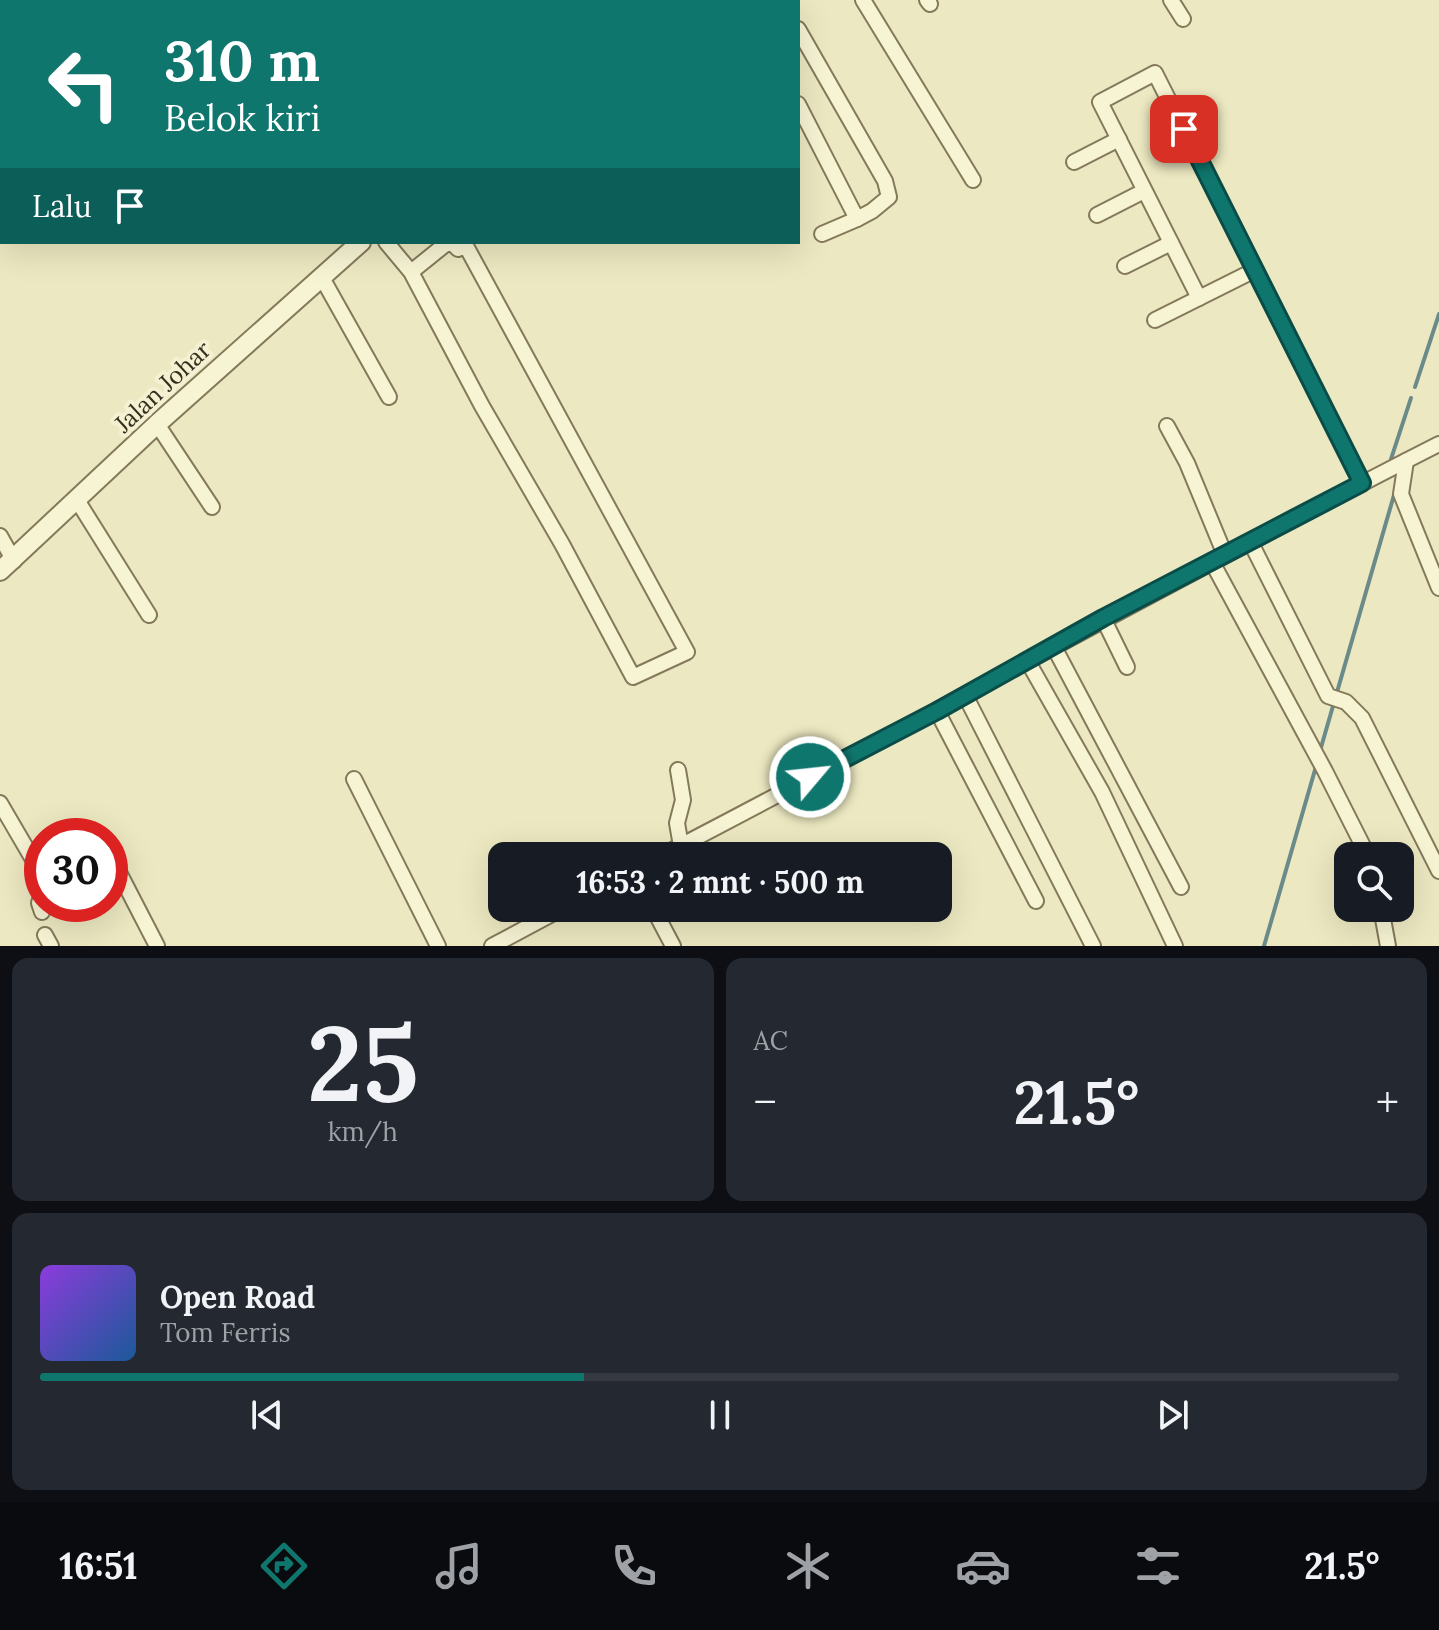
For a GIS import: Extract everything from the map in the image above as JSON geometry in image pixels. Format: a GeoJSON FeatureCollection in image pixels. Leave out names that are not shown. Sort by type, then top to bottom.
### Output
{"type":"FeatureCollection","features":[{"type":"Feature","properties":{"kind":"street"},"geometry":{"type":"LineString","coordinates":[[863,0],[973,180]]}},
{"type":"Feature","properties":{"kind":"street"},"geometry":{"type":"LineString","coordinates":[[1171,0],[1183,19]]}},
{"type":"Feature","properties":{"kind":"street"},"geometry":{"type":"LineString","coordinates":[[800,32],[889,193],[887,200],[857,219],[822,234]]}},
{"type":"Feature","properties":{"kind":"street"},"geometry":{"type":"LineString","coordinates":[[1199,298],[1100,102],[1155,73],[1362,483]]}},
{"type":"Feature","properties":{"kind":"street"},"geometry":{"type":"LineString","coordinates":[[800,108],[857,219]]}},
{"type":"Feature","properties":{"kind":"street"},"geometry":{"type":"LineString","coordinates":[[1074,162],[1119,139]]}},
{"type":"Feature","properties":{"kind":"street"},"geometry":{"type":"LineString","coordinates":[[1097,215],[1144,191]]}},
{"type":"Feature","properties":{"kind":"street"},"geometry":{"type":"LineString","coordinates":[[1125,266],[1171,243]]}},
{"type":"Feature","properties":{"kind":"street","name":"Jalan Johar"},"geometry":{"type":"LineString","coordinates":[[7,566],[157,424],[359,244]]}},
{"type":"Feature","properties":{"kind":"street"},"geometry":{"type":"LineString","coordinates":[[388,244],[411,272],[558,546],[633,677],[687,652],[466,246],[458,249],[453,244]]}},
{"type":"Feature","properties":{"kind":"street"},"geometry":{"type":"LineString","coordinates":[[411,272],[446,244]]}},
{"type":"Feature","properties":{"kind":"street"},"geometry":{"type":"LineString","coordinates":[[1155,320],[1255,270]]}},
{"type":"Feature","properties":{"kind":"street"},"geometry":{"type":"LineString","coordinates":[[321,276],[389,397]]}},
{"type":"Feature","properties":{"kind":"street"},"geometry":{"type":"LineString","coordinates":[[157,424],[212,507]]}},
{"type":"Feature","properties":{"kind":"street"},"geometry":{"type":"LineString","coordinates":[[1167,426],[1187,463],[1225,555]]}},
{"type":"Feature","properties":{"kind":"street"},"geometry":{"type":"LineString","coordinates":[[689,842],[937,711],[1103,618],[1439,444]]}},
{"type":"Feature","properties":{"kind":"street"},"geometry":{"type":"LineString","coordinates":[[1406,461],[1401,494],[1439,588]]}},
{"type":"Feature","properties":{"kind":"street"},"geometry":{"type":"LineString","coordinates":[[77,500],[149,615]]}},
{"type":"Feature","properties":{"kind":"street"},"geometry":{"type":"LineString","coordinates":[[0,536],[7,566]]}},
{"type":"Feature","properties":{"kind":"street"},"geometry":{"type":"LineString","coordinates":[[1250,541],[1328,696],[1346,702],[1362,718],[1439,871]]}},
{"type":"Feature","properties":{"kind":"street"},"geometry":{"type":"LineString","coordinates":[[1212,562],[1361,842]]}},
{"type":"Feature","properties":{"kind":"street"},"geometry":{"type":"LineString","coordinates":[[1103,618],[1127,667]]}},
{"type":"Feature","properties":{"kind":"street"},"geometry":{"type":"LineString","coordinates":[[1054,647],[1181,887]]}},
{"type":"Feature","properties":{"kind":"street"},"geometry":{"type":"LineString","coordinates":[[1027,660],[1102,792],[1175,946]]}},
{"type":"Feature","properties":{"kind":"street"},"geometry":{"type":"LineString","coordinates":[[965,695],[1093,946]]}},
{"type":"Feature","properties":{"kind":"street"},"geometry":{"type":"LineString","coordinates":[[937,711],[1036,901]]}},
{"type":"Feature","properties":{"kind":"street"},"geometry":{"type":"LineString","coordinates":[[678,770],[683,800],[677,823],[680,842]]}},
{"type":"Feature","properties":{"kind":"street"},"geometry":{"type":"LineString","coordinates":[[354,779],[438,946]]}},
{"type":"Feature","properties":{"kind":"street"},"geometry":{"type":"LineString","coordinates":[[0,803],[24,844]]}},
{"type":"Feature","properties":{"kind":"street"},"geometry":{"type":"LineString","coordinates":[[128,890],[157,946]]}},
{"type":"Feature","properties":{"kind":"street"},"geometry":{"type":"LineString","coordinates":[[492,946],[520,940],[544,922]]}},
{"type":"Feature","properties":{"kind":"street"},"geometry":{"type":"LineString","coordinates":[[660,922],[673,946]]}},
{"type":"Feature","properties":{"kind":"street"},"geometry":{"type":"LineString","coordinates":[[1384,922],[1388,946]]}},
{"type":"Feature","properties":{"kind":"waterway"},"geometry":{"type":"LineString","coordinates":[[1415,387],[1439,314]]}},
{"type":"Feature","properties":{"kind":"waterway"},"geometry":{"type":"LineString","coordinates":[[1391,459],[1411,398]]}},
{"type":"Feature","properties":{"kind":"waterway"},"geometry":{"type":"LineString","coordinates":[[1320,751],[1394,495]]}},
{"type":"Feature","properties":{"kind":"waterway"},"geometry":{"type":"LineString","coordinates":[[1264,946],[1317,763]]}},
{"type":"Feature","properties":{"kind":"route"},"geometry":{"type":"LineString","coordinates":[[810,777],[937,711],[1103,618],[1362,483],[1184,129]]}}]}
